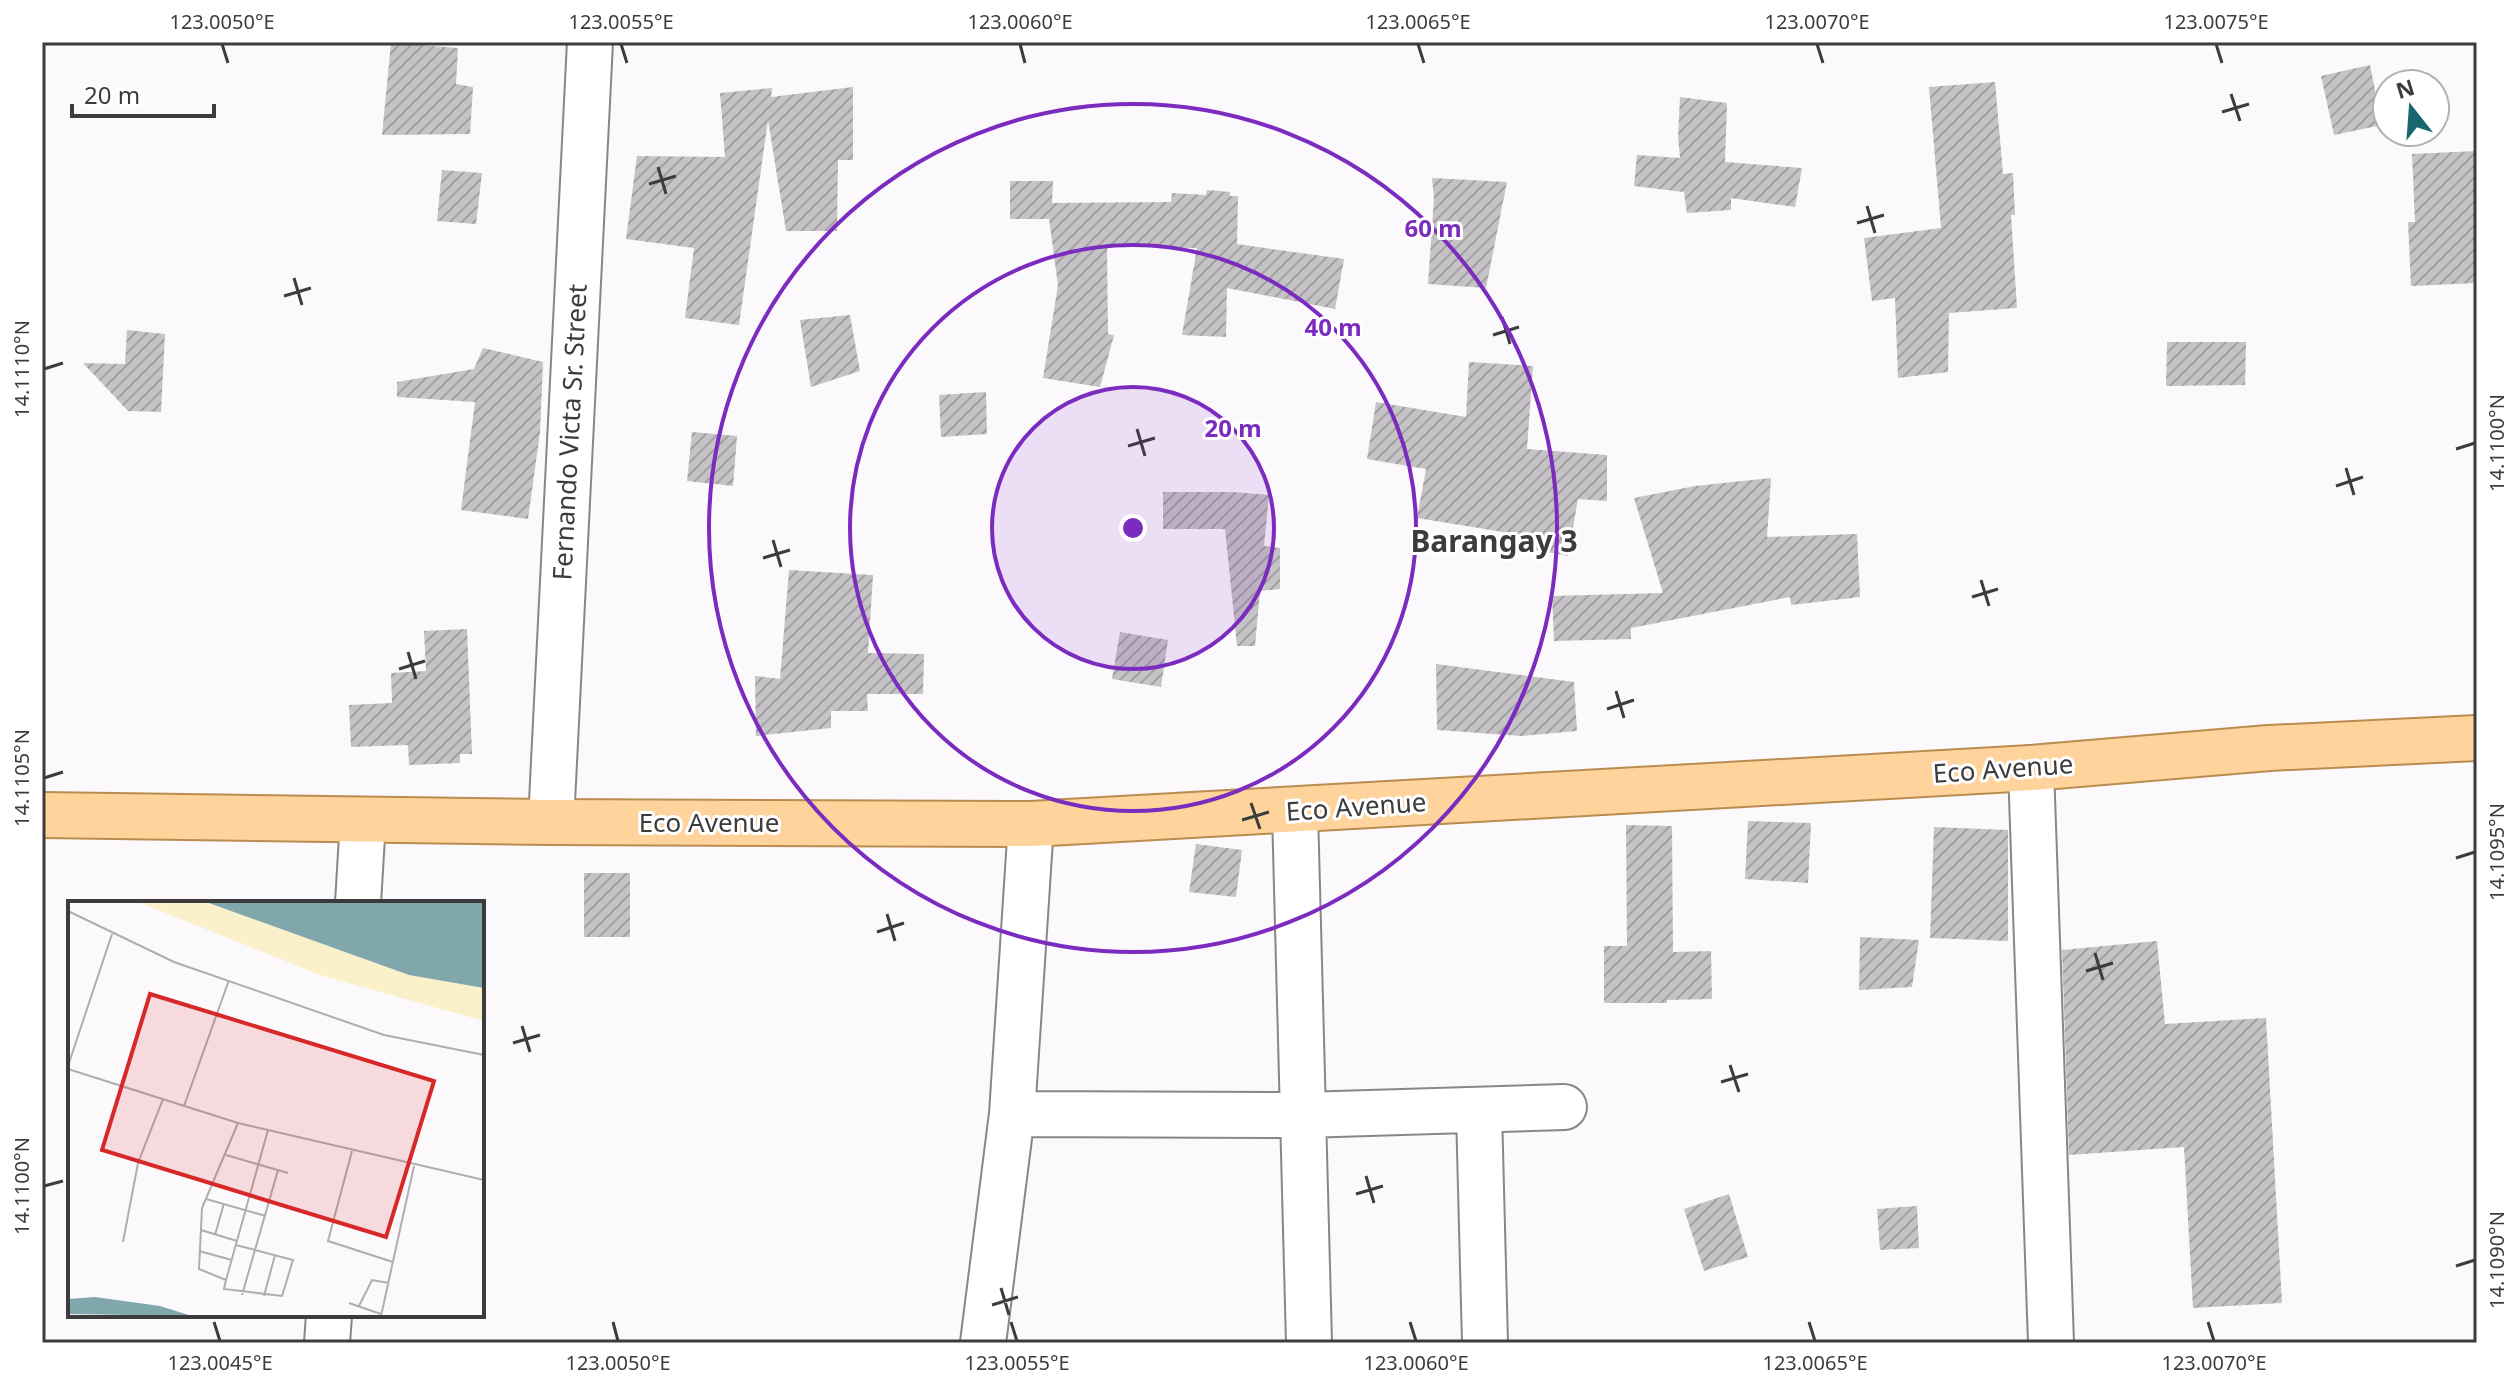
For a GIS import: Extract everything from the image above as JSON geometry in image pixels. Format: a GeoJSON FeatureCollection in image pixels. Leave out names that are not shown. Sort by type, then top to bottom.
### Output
{"type":"FeatureCollection","features":[{"type":"Feature","properties":{"kind":"main road","name":"Eco Avenue"},"geometry":{"type":"LineString","coordinates":[[42,815],[1031,824],[2031,768],[2269,748],[2477,738]]}},
{"type":"Feature","properties":{"kind":"street","name":"Fernando Victa Sr. Street"},"geometry":{"type":"LineString","coordinates":[[551,822],[590,42]]}},
{"type":"Feature","properties":{"kind":"street"},"geometry":{"type":"LineString","coordinates":[[2031,768],[2051,1343]]}},
{"type":"Feature","properties":{"kind":"street"},"geometry":{"type":"LineString","coordinates":[[1295,811],[1309,1343]]}},
{"type":"Feature","properties":{"kind":"street"},"geometry":{"type":"LineString","coordinates":[[358,901],[363,820]]}},
{"type":"Feature","properties":{"kind":"street"},"geometry":{"type":"LineString","coordinates":[[983,1343],[1012,1114],[1031,824]]}},
{"type":"Feature","properties":{"kind":"street"},"geometry":{"type":"LineString","coordinates":[[1012,1114],[1303,1115],[1564,1107]]}},
{"type":"Feature","properties":{"kind":"street"},"geometry":{"type":"LineString","coordinates":[[1479,1111],[1485,1343]]}},
{"type":"Feature","properties":{"kind":"street"},"geometry":{"type":"LineString","coordinates":[[327,1343],[329,1317]]}},
{"type":"Feature","properties":{"kind":"building"},"geometry":{"type":"Polygon","coordinates":[[[391,43],[458,48],[456,84],[473,87],[470,134],[382,135],[391,43]]]}},
{"type":"Feature","properties":{"kind":"building"},"geometry":{"type":"Polygon","coordinates":[[[2370,65],[2371,127],[2334,135],[2321,76],[2370,65]]]}},
{"type":"Feature","properties":{"kind":"building"},"geometry":{"type":"Polygon","coordinates":[[[1995,82],[2003,174],[2013,173],[2015,215],[2011,215],[2017,308],[1949,313],[1948,372],[1898,378],[1895,298],[1872,301],[1864,238],[1941,228],[1929,87],[1995,82]]]}},
{"type":"Feature","properties":{"kind":"building"},"geometry":{"type":"Polygon","coordinates":[[[853,87],[853,160],[838,160],[837,231],[786,231],[768,120],[739,325],[685,318],[694,248],[626,239],[637,156],[725,157],[720,93],[772,88],[771,97],[853,87]]]}},
{"type":"Feature","properties":{"kind":"building"},"geometry":{"type":"Polygon","coordinates":[[[1680,97],[1727,103],[1725,162],[1802,168],[1795,207],[1731,198],[1731,210],[1687,213],[1684,192],[1634,186],[1637,155],[1680,158],[1680,97]]]}},
{"type":"Feature","properties":{"kind":"building"},"geometry":{"type":"Polygon","coordinates":[[[2477,151],[2477,283],[2411,286],[2408,222],[2415,222],[2412,154],[2477,151]]]}},
{"type":"Feature","properties":{"kind":"building"},"geometry":{"type":"Polygon","coordinates":[[[442,170],[482,173],[476,224],[437,221],[442,170]]]}},
{"type":"Feature","properties":{"kind":"building"},"geometry":{"type":"Polygon","coordinates":[[[1432,178],[1507,182],[1486,288],[1428,284],[1434,198],[1432,178]]]}},
{"type":"Feature","properties":{"kind":"building"},"geometry":{"type":"Polygon","coordinates":[[[1010,181],[1053,181],[1052,203],[1171,202],[1172,193],[1206,195],[1207,190],[1230,192],[1230,196],[1238,196],[1237,244],[1344,259],[1335,309],[1227,288],[1226,337],[1182,335],[1197,248],[1107,246],[1108,334],[1114,335],[1100,387],[1043,378],[1058,285],[1049,219],[1010,219],[1010,181]]]}},
{"type":"Feature","properties":{"kind":"building"},"geometry":{"type":"Polygon","coordinates":[[[850,315],[860,371],[811,387],[800,320],[850,315]]]}},
{"type":"Feature","properties":{"kind":"building"},"geometry":{"type":"Polygon","coordinates":[[[127,330],[165,334],[161,412],[128,411],[83,363],[125,364],[127,330]]]}},
{"type":"Feature","properties":{"kind":"building"},"geometry":{"type":"Polygon","coordinates":[[[2167,342],[2246,342],[2245,385],[2166,386],[2167,342]]]}},
{"type":"Feature","properties":{"kind":"building"},"geometry":{"type":"Polygon","coordinates":[[[483,348],[543,362],[540,432],[528,519],[461,510],[475,402],[397,397],[397,382],[474,369],[483,348]]]}},
{"type":"Feature","properties":{"kind":"building"},"geometry":{"type":"Polygon","coordinates":[[[1469,362],[1533,366],[1527,449],[1607,455],[1607,501],[1578,499],[1568,556],[1531,549],[1533,537],[1417,518],[1426,469],[1367,459],[1376,402],[1466,417],[1469,362]]]}},
{"type":"Feature","properties":{"kind":"building"},"geometry":{"type":"Polygon","coordinates":[[[986,392],[987,434],[941,437],[939,395],[986,392]]]}},
{"type":"Feature","properties":{"kind":"building"},"geometry":{"type":"Polygon","coordinates":[[[692,432],[737,436],[733,486],[687,481],[692,432]]]}},
{"type":"Feature","properties":{"kind":"building"},"geometry":{"type":"Polygon","coordinates":[[[1771,478],[1767,537],[1857,534],[1860,597],[1791,605],[1790,597],[1631,628],[1631,639],[1554,641],[1552,596],[1663,593],[1634,498],[1695,486],[1771,478]]]}},
{"type":"Feature","properties":{"kind":"building"},"geometry":{"type":"Polygon","coordinates":[[[1163,492],[1269,495],[1264,546],[1280,548],[1280,589],[1260,591],[1255,646],[1237,646],[1225,529],[1163,529],[1163,492]]]}},
{"type":"Feature","properties":{"kind":"building"},"geometry":{"type":"Polygon","coordinates":[[[789,570],[873,575],[868,653],[924,654],[923,694],[867,694],[868,711],[831,711],[831,728],[756,736],[755,676],[780,679],[789,570]]]}},
{"type":"Feature","properties":{"kind":"building"},"geometry":{"type":"Polygon","coordinates":[[[467,629],[472,754],[460,754],[460,763],[409,765],[408,745],[351,747],[349,705],[392,703],[391,673],[426,671],[424,631],[467,629]]]}},
{"type":"Feature","properties":{"kind":"building"},"geometry":{"type":"Polygon","coordinates":[[[1120,632],[1168,640],[1161,687],[1112,679],[1120,632]]]}},
{"type":"Feature","properties":{"kind":"building"},"geometry":{"type":"Polygon","coordinates":[[[1436,664],[1574,682],[1577,731],[1522,736],[1437,730],[1436,664]]]}},
{"type":"Feature","properties":{"kind":"building"},"geometry":{"type":"Polygon","coordinates":[[[1748,821],[1811,823],[1808,883],[1745,879],[1748,821]]]}},
{"type":"Feature","properties":{"kind":"building"},"geometry":{"type":"Polygon","coordinates":[[[1626,825],[1672,826],[1673,952],[1711,951],[1712,999],[1604,1003],[1604,946],[1627,946],[1626,825]]]}},
{"type":"Feature","properties":{"kind":"building"},"geometry":{"type":"Polygon","coordinates":[[[1934,827],[2008,830],[2008,941],[1930,938],[1934,827]]]}},
{"type":"Feature","properties":{"kind":"building"},"geometry":{"type":"Polygon","coordinates":[[[1196,844],[1242,850],[1236,897],[1189,892],[1196,844]]]}},
{"type":"Feature","properties":{"kind":"building"},"geometry":{"type":"Polygon","coordinates":[[[584,873],[630,873],[630,937],[584,937],[584,873]]]}},
{"type":"Feature","properties":{"kind":"building"},"geometry":{"type":"Polygon","coordinates":[[[1860,937],[1919,940],[1912,987],[1859,990],[1860,937]]]}},
{"type":"Feature","properties":{"kind":"building"},"geometry":{"type":"Polygon","coordinates":[[[2157,941],[2165,1024],[2266,1018],[2282,1303],[2193,1308],[2184,1147],[2069,1155],[2062,950],[2157,941]]]}},
{"type":"Feature","properties":{"kind":"building"},"geometry":{"type":"Polygon","coordinates":[[[1729,1194],[1748,1257],[1704,1271],[1684,1209],[1729,1194]]]}},
{"type":"Feature","properties":{"kind":"building"},"geometry":{"type":"Polygon","coordinates":[[[1917,1206],[1919,1248],[1880,1250],[1877,1209],[1917,1206]]]}},
{"type":"Feature","properties":{"kind":"district","name":"Barangay 3"},"geometry":{"type":"Point","coordinates":[1494,542]}}]}
